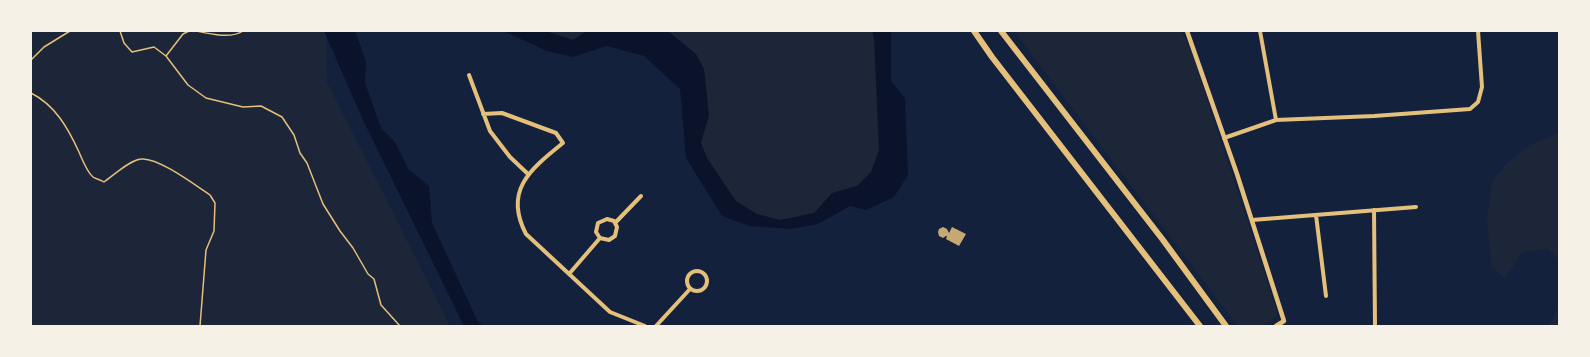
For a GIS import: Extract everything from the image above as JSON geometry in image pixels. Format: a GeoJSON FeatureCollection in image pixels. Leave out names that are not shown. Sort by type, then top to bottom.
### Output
{"type":"FeatureCollection","features":[{"type":"Feature","properties":{"kind":"highway"},"geometry":{"type":"LineString","coordinates":[[974,31],[1200,326]]}},
{"type":"Feature","properties":{"kind":"highway"},"geometry":{"type":"LineString","coordinates":[[1001,31],[1163,240],[1226,326]]}},
{"type":"Feature","properties":{"kind":"street"},"geometry":{"type":"LineString","coordinates":[[1187,31],[1252,220],[1285,324],[1276,326]]}},
{"type":"Feature","properties":{"kind":"street"},"geometry":{"type":"LineString","coordinates":[[1260,31],[1276,120]]}},
{"type":"Feature","properties":{"kind":"street"},"geometry":{"type":"LineString","coordinates":[[1224,138],[1276,120],[1374,116],[1470,109],[1478,102],[1482,87],[1478,31]]}},
{"type":"Feature","properties":{"kind":"street"},"geometry":{"type":"LineString","coordinates":[[469,75],[490,131],[510,157],[528,174]]}},
{"type":"Feature","properties":{"kind":"street"},"geometry":{"type":"LineString","coordinates":[[483,114],[502,113],[556,133],[564,143],[528,174],[518,196],[517,213],[520,223],[526,234],[610,312],[645,326]]}},
{"type":"Feature","properties":{"kind":"street"},"geometry":{"type":"LineString","coordinates":[[615,223],[641,196]]}},
{"type":"Feature","properties":{"kind":"street"},"geometry":{"type":"LineString","coordinates":[[1252,220],[1416,207]]}},
{"type":"Feature","properties":{"kind":"street"},"geometry":{"type":"LineString","coordinates":[[1374,210],[1375,326]]}},
{"type":"Feature","properties":{"kind":"street"},"geometry":{"type":"LineString","coordinates":[[1316,215],[1326,296]]}},
{"type":"Feature","properties":{"kind":"street"},"geometry":{"type":"LineString","coordinates":[[607,219],[615,223],[617,230],[615,236],[609,240],[603,240],[600,238],[596,232],[598,223],[607,219]]}},
{"type":"Feature","properties":{"kind":"street"},"geometry":{"type":"LineString","coordinates":[[569,274],[600,238]]}},
{"type":"Feature","properties":{"kind":"street"},"geometry":{"type":"LineString","coordinates":[[698,271],[704,273],[707,282],[704,288],[696,291],[690,289],[686,280],[689,274],[698,271]]}},
{"type":"Feature","properties":{"kind":"street"},"geometry":{"type":"LineString","coordinates":[[656,326],[690,289]]}},
{"type":"Feature","properties":{"kind":"path"},"geometry":{"type":"LineString","coordinates":[[31,60],[44,47],[70,31]]}},
{"type":"Feature","properties":{"kind":"path"},"geometry":{"type":"LineString","coordinates":[[120,31],[124,43],[132,52],[154,47],[166,56],[188,85],[206,98],[243,108],[261,106],[282,117],[294,135],[300,153],[307,163],[316,182],[323,204],[340,231],[360,258],[368,274],[374,279],[381,305],[400,326]]}},
{"type":"Feature","properties":{"kind":"path"},"geometry":{"type":"LineString","coordinates":[[166,56],[183,34],[189,31]]}},
{"type":"Feature","properties":{"kind":"path"},"geometry":{"type":"LineString","coordinates":[[196,31],[209,34],[228,35],[238,34],[243,31]]}},
{"type":"Feature","properties":{"kind":"path"},"geometry":{"type":"LineString","coordinates":[[31,93],[47,103],[55,111],[70,132],[92,177],[104,182],[122,168],[141,159],[159,163],[210,195],[215,203],[214,231],[206,250],[200,326]]}},
{"type":"Feature","properties":{"kind":"shaded area"},"geometry":{"type":"Polygon","coordinates":[[[31,31],[326,31],[327,82],[450,326],[31,326],[31,31]]]}},
{"type":"Feature","properties":{"kind":"shaded area"},"geometry":{"type":"Polygon","coordinates":[[[324,31],[355,31],[366,61],[365,83],[381,128],[395,142],[409,170],[429,186],[432,223],[478,322],[483,326],[464,326],[363,120],[324,31]]]}},
{"type":"Feature","properties":{"kind":"shaded area"},"geometry":{"type":"Polygon","coordinates":[[[503,31],[549,31],[573,40],[586,31],[668,31],[696,54],[704,69],[709,115],[701,143],[707,158],[736,201],[757,214],[780,220],[814,213],[832,193],[857,186],[871,172],[879,150],[874,38],[872,31],[891,31],[891,81],[905,98],[908,175],[894,197],[866,210],[850,206],[818,224],[790,229],[750,226],[722,216],[686,158],[680,89],[644,56],[607,46],[573,57],[547,51],[503,31]]]}},
{"type":"Feature","properties":{"kind":"shaded area"},"geometry":{"type":"Polygon","coordinates":[[[529,31],[880,31],[882,179],[816,219],[786,225],[753,220],[693,150],[696,109],[654,39],[575,49],[529,31]]]}},
{"type":"Feature","properties":{"kind":"shaded area"},"geometry":{"type":"Polygon","coordinates":[[[1014,31],[1181,31],[1189,45],[1276,308],[1276,315],[1271,320],[1259,326],[1238,326],[1014,31]]]}},
{"type":"Feature","properties":{"kind":"shaded area"},"geometry":{"type":"Polygon","coordinates":[[[1559,134],[1559,260],[1548,249],[1522,252],[1505,279],[1492,267],[1487,221],[1492,182],[1507,163],[1530,145],[1559,134]]]}},
{"type":"Feature","properties":{"kind":"shaded area"},"geometry":{"type":"Polygon","coordinates":[[[1559,306],[1559,326],[1549,326],[1559,306]]]}},
{"type":"Feature","properties":{"kind":"building"},"geometry":{"type":"Polygon","coordinates":[[[943,227],[947,229],[949,233],[952,227],[966,234],[959,246],[946,239],[947,236],[943,238],[939,236],[939,229],[943,227]]]}}]}
